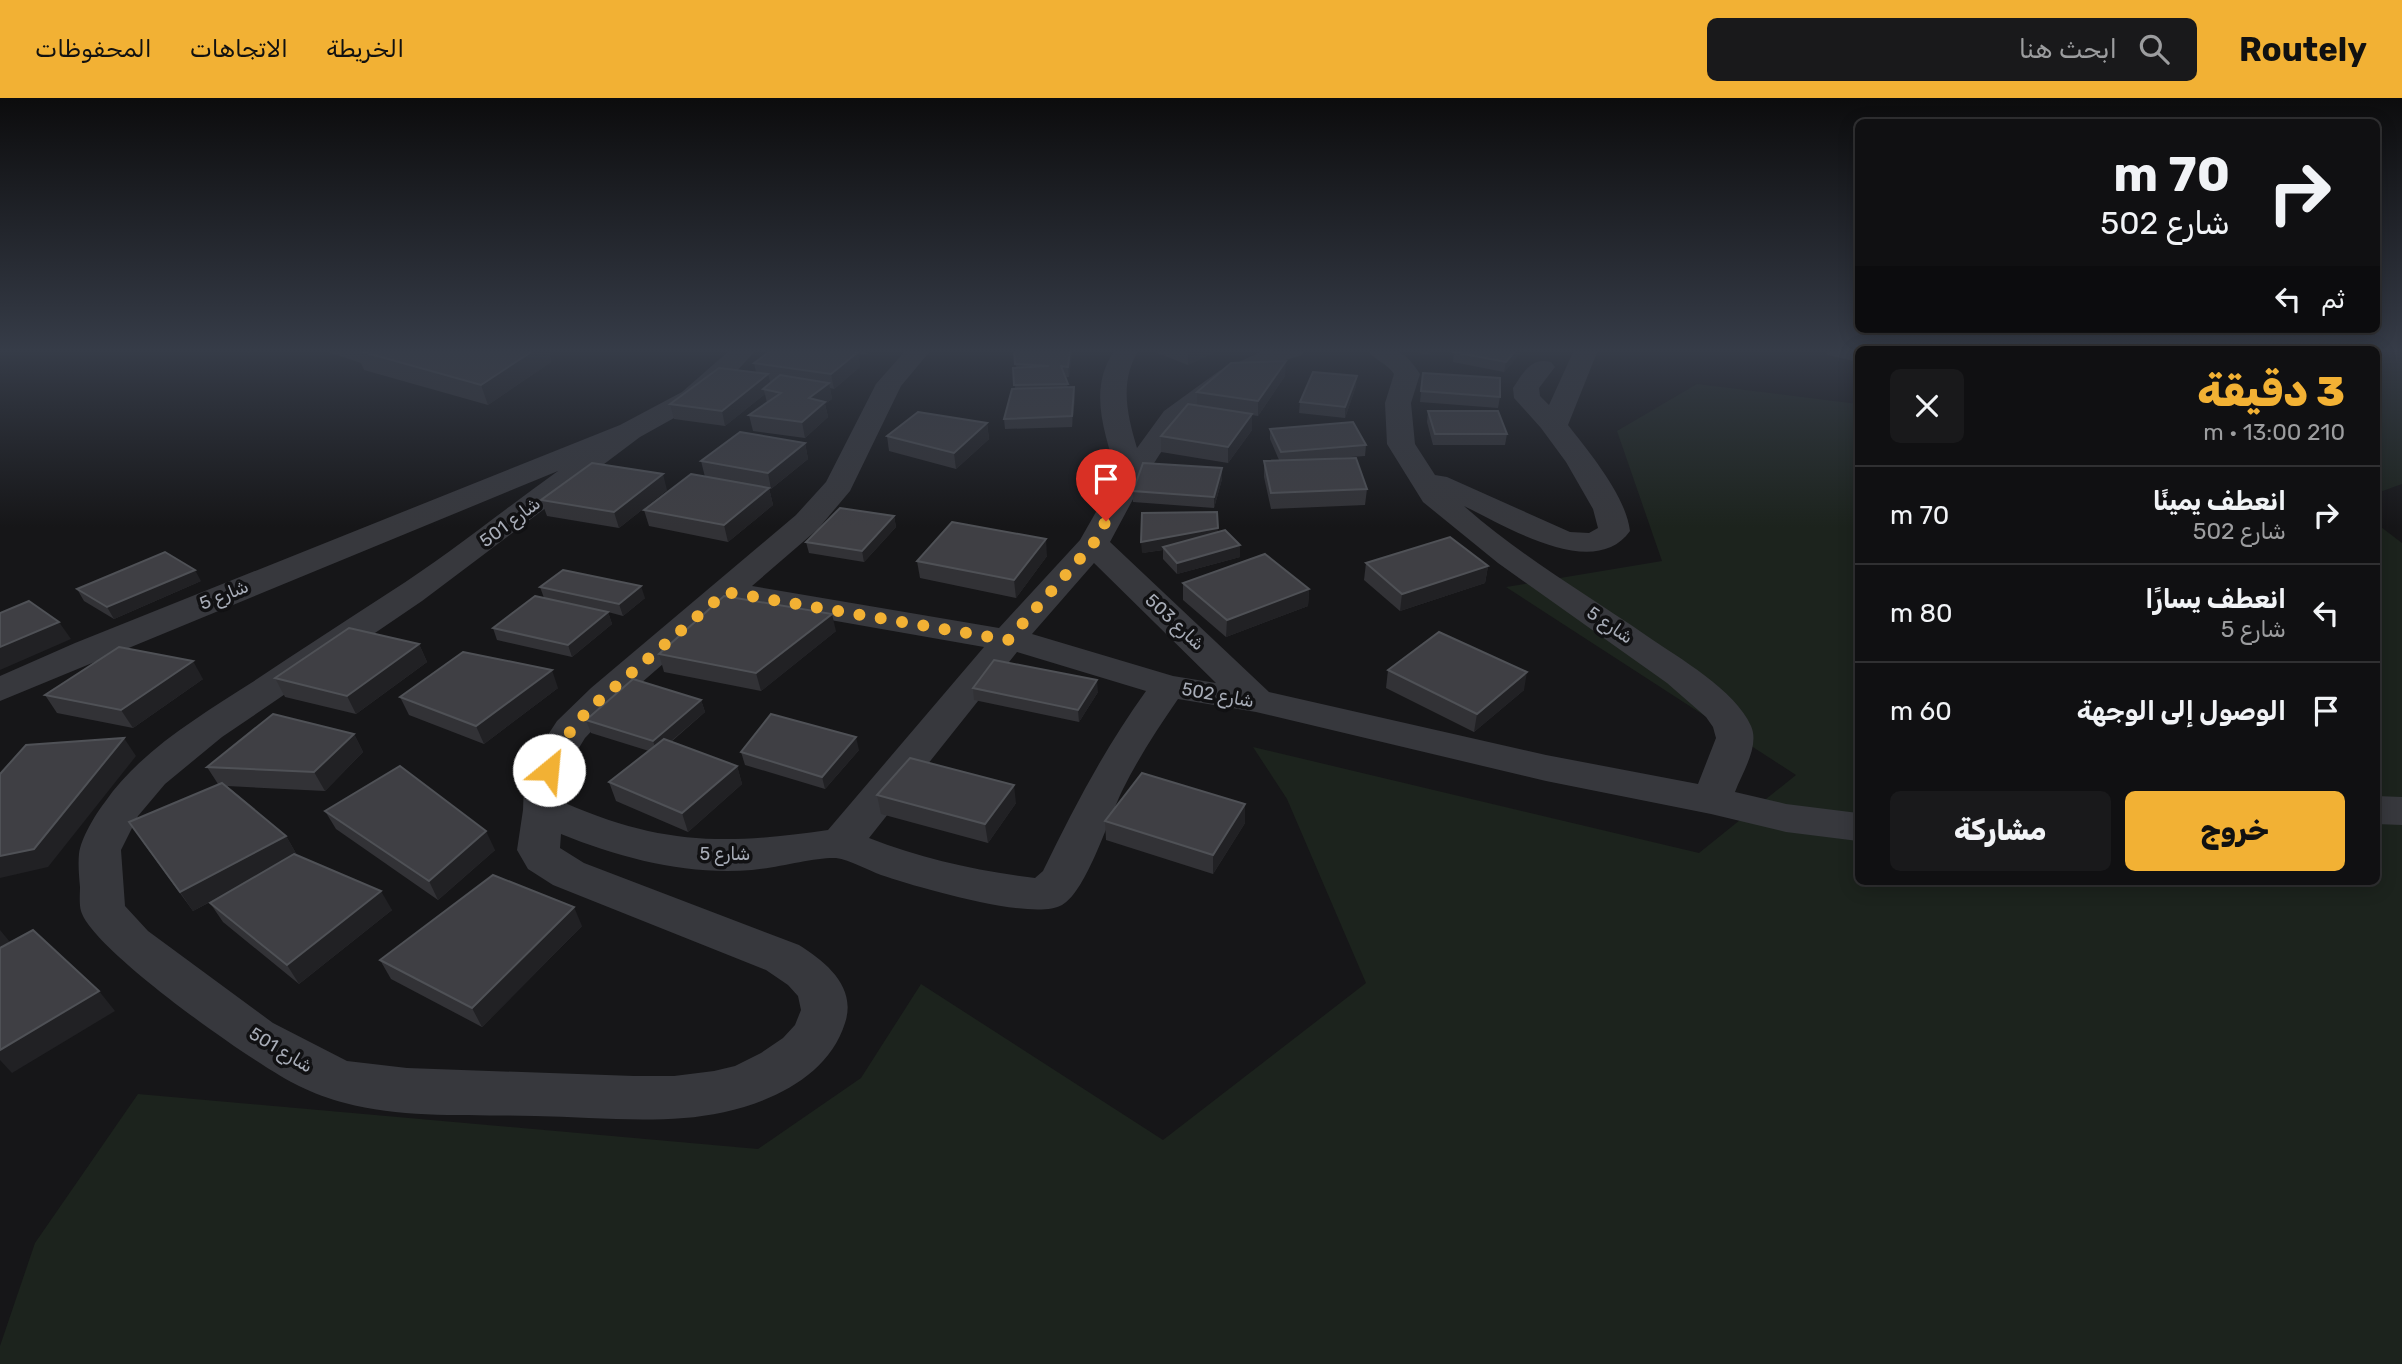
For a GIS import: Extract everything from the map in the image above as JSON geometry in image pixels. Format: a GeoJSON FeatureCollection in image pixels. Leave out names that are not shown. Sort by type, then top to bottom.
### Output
{"type":"FeatureCollection","features":[{"type":"Feature","properties":{"kind":"street","name":"شارع 5"},"geometry":{"type":"LineString","coordinates":[[0,690],[88,650],[630,432],[671,409]]}},
{"type":"Feature","properties":{"kind":"street"},"geometry":{"type":"LineString","coordinates":[[544,810],[544,783],[554,756],[571,730],[604,696],[807,522],[839,485],[877,409]]}},
{"type":"Feature","properties":{"kind":"street"},"geometry":{"type":"LineString","coordinates":[[1115,409],[1117,426],[1132,475]]}},
{"type":"Feature","properties":{"kind":"street"},"geometry":{"type":"LineString","coordinates":[[1168,686],[1129,742],[1102,790],[1062,880],[1046,894],[997,889],[932,875],[886,862],[841,843],[936,732],[1008,640],[1093,544],[1132,475],[1174,417],[1183,409]]}},
{"type":"Feature","properties":{"kind":"street","name":"شارع 5"},"geometry":{"type":"LineString","coordinates":[[1398,409],[1401,444],[1434,496],[1462,521],[1559,592],[1642,646],[1719,709],[1732,726],[1735,738],[1711,800]]}},
{"type":"Feature","properties":{"kind":"street"},"geometry":{"type":"LineString","coordinates":[[1422,476],[1562,539],[1576,543],[1596,542],[1614,531],[1613,514],[1553,425],[1538,409]]}},
{"type":"Feature","properties":{"kind":"street"},"geometry":{"type":"LineString","coordinates":[[1553,425],[1560,409]]}},
{"type":"Feature","properties":{"kind":"street","name":"شارع 501"},"geometry":{"type":"LineString","coordinates":[[544,810],[538,850],[556,869],[786,958],[807,972],[822,995],[825,1006],[816,1035],[793,1058],[776,1069],[732,1088],[665,1097],[383,1088],[346,1082],[316,1071],[256,1037],[132,943],[103,911],[100,850],[121,809],[151,775],[208,728],[410,594],[630,432]]}},
{"type":"Feature","properties":{"kind":"street","name":"شارع 503"},"geometry":{"type":"LineString","coordinates":[[1093,544],[1256,701]]}},
{"type":"Feature","properties":{"kind":"street","name":"شارع 502"},"geometry":{"type":"LineString","coordinates":[[726,592],[1008,640],[1054,651],[1168,686],[1256,701],[1546,768],[1711,800]]}},
{"type":"Feature","properties":{"kind":"street"},"geometry":{"type":"LineString","coordinates":[[1711,800],[1786,818],[1855,827]]}},
{"type":"Feature","properties":{"kind":"street","name":"شارع 5"},"geometry":{"type":"LineString","coordinates":[[544,810],[603,836],[661,852],[716,856],[751,855],[841,843]]}},
{"type":"Feature","properties":{"kind":"street"},"geometry":{"type":"LineString","coordinates":[[2380,810],[2402,811]]}},
{"type":"Feature","properties":{"kind":"shaded area"},"geometry":{"type":"Polygon","coordinates":[[[1654,409],[1855,409],[1855,885],[2380,885],[2380,526],[2402,543],[2402,1364],[0,1364],[0,1346],[35,1243],[138,1094],[758,1149],[861,1078],[921,984],[1163,1140],[1366,983],[1287,799],[1253,747],[1699,853],[1796,775],[1506,587],[1662,561],[1617,431],[1654,409]]]}},
{"type":"Feature","properties":{"kind":"shaded area"},"geometry":{"type":"Polygon","coordinates":[[[2380,409],[2402,409],[2402,484],[2380,492],[2380,409]]]}},
{"type":"Feature","properties":{"kind":"building"},"geometry":{"type":"Polygon","coordinates":[[[758,409],[817,409],[802,422],[749,415],[758,409]]]}},
{"type":"Feature","properties":{"kind":"building"},"geometry":{"type":"Polygon","coordinates":[[[1007,409],[1072,409],[1072,416],[1004,419],[1007,409]]]}},
{"type":"Feature","properties":{"kind":"building"},"geometry":{"type":"Polygon","coordinates":[[[1184,409],[1221,409],[1252,414],[1228,447],[1161,436],[1184,409]]]}},
{"type":"Feature","properties":{"kind":"building"},"geometry":{"type":"Polygon","coordinates":[[[1428,411],[1498,411],[1507,434],[1435,434],[1428,411]]]}},
{"type":"Feature","properties":{"kind":"building"},"geometry":{"type":"Polygon","coordinates":[[[918,412],[987,423],[954,453],[887,436],[918,412]]]}},
{"type":"Feature","properties":{"kind":"building"},"geometry":{"type":"Polygon","coordinates":[[[1353,422],[1366,445],[1281,452],[1270,429],[1353,422]]]}},
{"type":"Feature","properties":{"kind":"building"},"geometry":{"type":"Polygon","coordinates":[[[740,432],[805,443],[768,473],[701,461],[740,432]]]}},
{"type":"Feature","properties":{"kind":"building"},"geometry":{"type":"Polygon","coordinates":[[[1356,458],[1367,489],[1271,493],[1264,461],[1356,458]]]}},
{"type":"Feature","properties":{"kind":"building"},"geometry":{"type":"Polygon","coordinates":[[[592,463],[663,474],[614,512],[541,500],[592,463]]]}},
{"type":"Feature","properties":{"kind":"building"},"geometry":{"type":"Polygon","coordinates":[[[1143,463],[1222,468],[1214,497],[1133,491],[1143,463]]]}},
{"type":"Feature","properties":{"kind":"building"},"geometry":{"type":"Polygon","coordinates":[[[691,474],[769,488],[724,525],[644,510],[691,474]]]}},
{"type":"Feature","properties":{"kind":"building"},"geometry":{"type":"Polygon","coordinates":[[[840,508],[894,516],[862,551],[806,542],[840,508]]]}},
{"type":"Feature","properties":{"kind":"building"},"geometry":{"type":"Polygon","coordinates":[[[1217,512],[1218,528],[1141,542],[1142,513],[1217,512]]]}},
{"type":"Feature","properties":{"kind":"building"},"geometry":{"type":"Polygon","coordinates":[[[952,522],[1046,539],[1014,580],[917,561],[952,522]]]}},
{"type":"Feature","properties":{"kind":"building"},"geometry":{"type":"Polygon","coordinates":[[[1225,530],[1240,545],[1177,563],[1163,547],[1225,530]]]}},
{"type":"Feature","properties":{"kind":"building"},"geometry":{"type":"Polygon","coordinates":[[[1450,537],[1488,566],[1402,594],[1366,563],[1450,537]]]}},
{"type":"Feature","properties":{"kind":"building"},"geometry":{"type":"Polygon","coordinates":[[[165,552],[195,570],[107,607],[77,589],[165,552]]]}},
{"type":"Feature","properties":{"kind":"building"},"geometry":{"type":"Polygon","coordinates":[[[1265,554],[1309,589],[1227,620],[1183,583],[1265,554]]]}},
{"type":"Feature","properties":{"kind":"building"},"geometry":{"type":"Polygon","coordinates":[[[563,570],[641,586],[619,604],[540,587],[563,570]]]}},
{"type":"Feature","properties":{"kind":"building"},"geometry":{"type":"Polygon","coordinates":[[[535,596],[608,612],[568,645],[493,628],[535,596]]]}},
{"type":"Feature","properties":{"kind":"building"},"geometry":{"type":"Polygon","coordinates":[[[724,596],[832,614],[756,673],[659,654],[724,596]]]}},
{"type":"Feature","properties":{"kind":"building"},"geometry":{"type":"Polygon","coordinates":[[[29,601],[59,622],[0,647],[0,613],[29,601]]]}},
{"type":"Feature","properties":{"kind":"building"},"geometry":{"type":"Polygon","coordinates":[[[349,628],[419,644],[347,696],[275,678],[349,628]]]}},
{"type":"Feature","properties":{"kind":"building"},"geometry":{"type":"Polygon","coordinates":[[[1439,632],[1527,672],[1477,714],[1388,670],[1439,632]]]}},
{"type":"Feature","properties":{"kind":"building"},"geometry":{"type":"Polygon","coordinates":[[[119,647],[193,661],[121,710],[45,695],[119,647]]]}},
{"type":"Feature","properties":{"kind":"building"},"geometry":{"type":"Polygon","coordinates":[[[463,652],[552,670],[476,726],[400,697],[463,652]]]}},
{"type":"Feature","properties":{"kind":"building"},"geometry":{"type":"Polygon","coordinates":[[[994,660],[1097,680],[1078,710],[973,688],[994,660]]]}},
{"type":"Feature","properties":{"kind":"building"},"geometry":{"type":"Polygon","coordinates":[[[633,679],[701,700],[653,741],[586,720],[633,679]]]}},
{"type":"Feature","properties":{"kind":"building"},"geometry":{"type":"Polygon","coordinates":[[[273,714],[354,734],[314,772],[207,767],[273,714]]]}},
{"type":"Feature","properties":{"kind":"building"},"geometry":{"type":"Polygon","coordinates":[[[771,714],[856,737],[822,777],[741,752],[771,714]]]}},
{"type":"Feature","properties":{"kind":"building"},"geometry":{"type":"Polygon","coordinates":[[[124,738],[34,849],[0,856],[0,774],[26,745],[124,738]]]}},
{"type":"Feature","properties":{"kind":"building"},"geometry":{"type":"Polygon","coordinates":[[[664,739],[737,766],[682,813],[609,782],[664,739]]]}},
{"type":"Feature","properties":{"kind":"building"},"geometry":{"type":"Polygon","coordinates":[[[910,758],[1014,785],[985,824],[877,795],[910,758]]]}},
{"type":"Feature","properties":{"kind":"building"},"geometry":{"type":"Polygon","coordinates":[[[400,766],[486,831],[429,881],[325,811],[400,766]]]}},
{"type":"Feature","properties":{"kind":"building"},"geometry":{"type":"Polygon","coordinates":[[[1142,773],[1245,804],[1213,855],[1105,821],[1142,773]]]}},
{"type":"Feature","properties":{"kind":"building"},"geometry":{"type":"Polygon","coordinates":[[[222,783],[286,836],[180,892],[129,822],[222,783]]]}},
{"type":"Feature","properties":{"kind":"building"},"geometry":{"type":"Polygon","coordinates":[[[294,854],[381,891],[287,965],[210,903],[294,854]]]}},
{"type":"Feature","properties":{"kind":"building"},"geometry":{"type":"Polygon","coordinates":[[[493,875],[574,907],[472,1008],[380,960],[493,875]]]}},
{"type":"Feature","properties":{"kind":"building"},"geometry":{"type":"Polygon","coordinates":[[[33,930],[99,991],[0,1050],[0,948],[33,930]]]}},
{"type":"Feature","properties":{"kind":"route"},"geometry":{"type":"LineString","coordinates":[[549,770],[554,756],[588,710],[726,592],[1008,640],[1093,544],[1106,521]]}}]}
